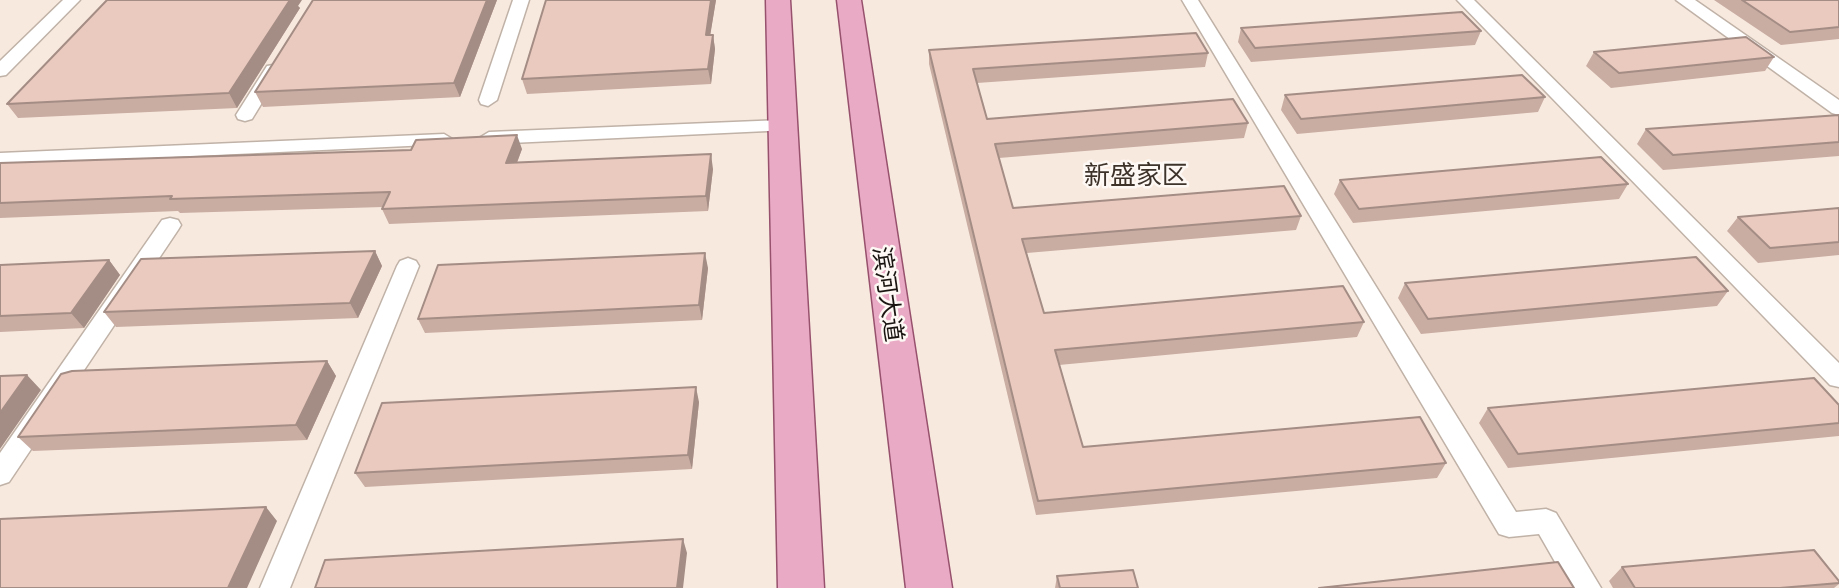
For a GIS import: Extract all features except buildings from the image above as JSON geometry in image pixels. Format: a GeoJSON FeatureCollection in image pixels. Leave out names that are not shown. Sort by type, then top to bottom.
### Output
{"type":"FeatureCollection","features":[{"type":"Feature","properties":{"kind":"main road"},"geometry":{"type":"LineString","coordinates":[[778,0],[801,588]]}},
{"type":"Feature","properties":{"kind":"main road","name":"滨河大道"},"geometry":{"type":"LineString","coordinates":[[849,0],[929,588]]}},
{"type":"Feature","properties":{"kind":"street"},"geometry":{"type":"LineString","coordinates":[[0,71],[72,0]]}},
{"type":"Feature","properties":{"kind":"street"},"geometry":{"type":"LineString","coordinates":[[488,100],[521,0]]}},
{"type":"Feature","properties":{"kind":"street"},"geometry":{"type":"LineString","coordinates":[[1189,0],[1509,525],[1546,521],[1586,588]]}},
{"type":"Feature","properties":{"kind":"street"},"geometry":{"type":"LineString","coordinates":[[1465,0],[1839,378]]}},
{"type":"Feature","properties":{"kind":"street"},"geometry":{"type":"LineString","coordinates":[[1684,0],[1839,109]]}},
{"type":"Feature","properties":{"kind":"street"},"geometry":{"type":"LineString","coordinates":[[245,115],[281,58]]}},
{"type":"Feature","properties":{"kind":"street"},"geometry":{"type":"LineString","coordinates":[[0,159],[782,126]]}},
{"type":"Feature","properties":{"kind":"street"},"geometry":{"type":"LineString","coordinates":[[0,474],[170,225]]}},
{"type":"Feature","properties":{"kind":"street"},"geometry":{"type":"LineString","coordinates":[[275,588],[408,266]]}},
{"type":"Feature","properties":{"kind":"district","name":"新盛家区"},"geometry":{"type":"Point","coordinates":[1136,174]}}]}
